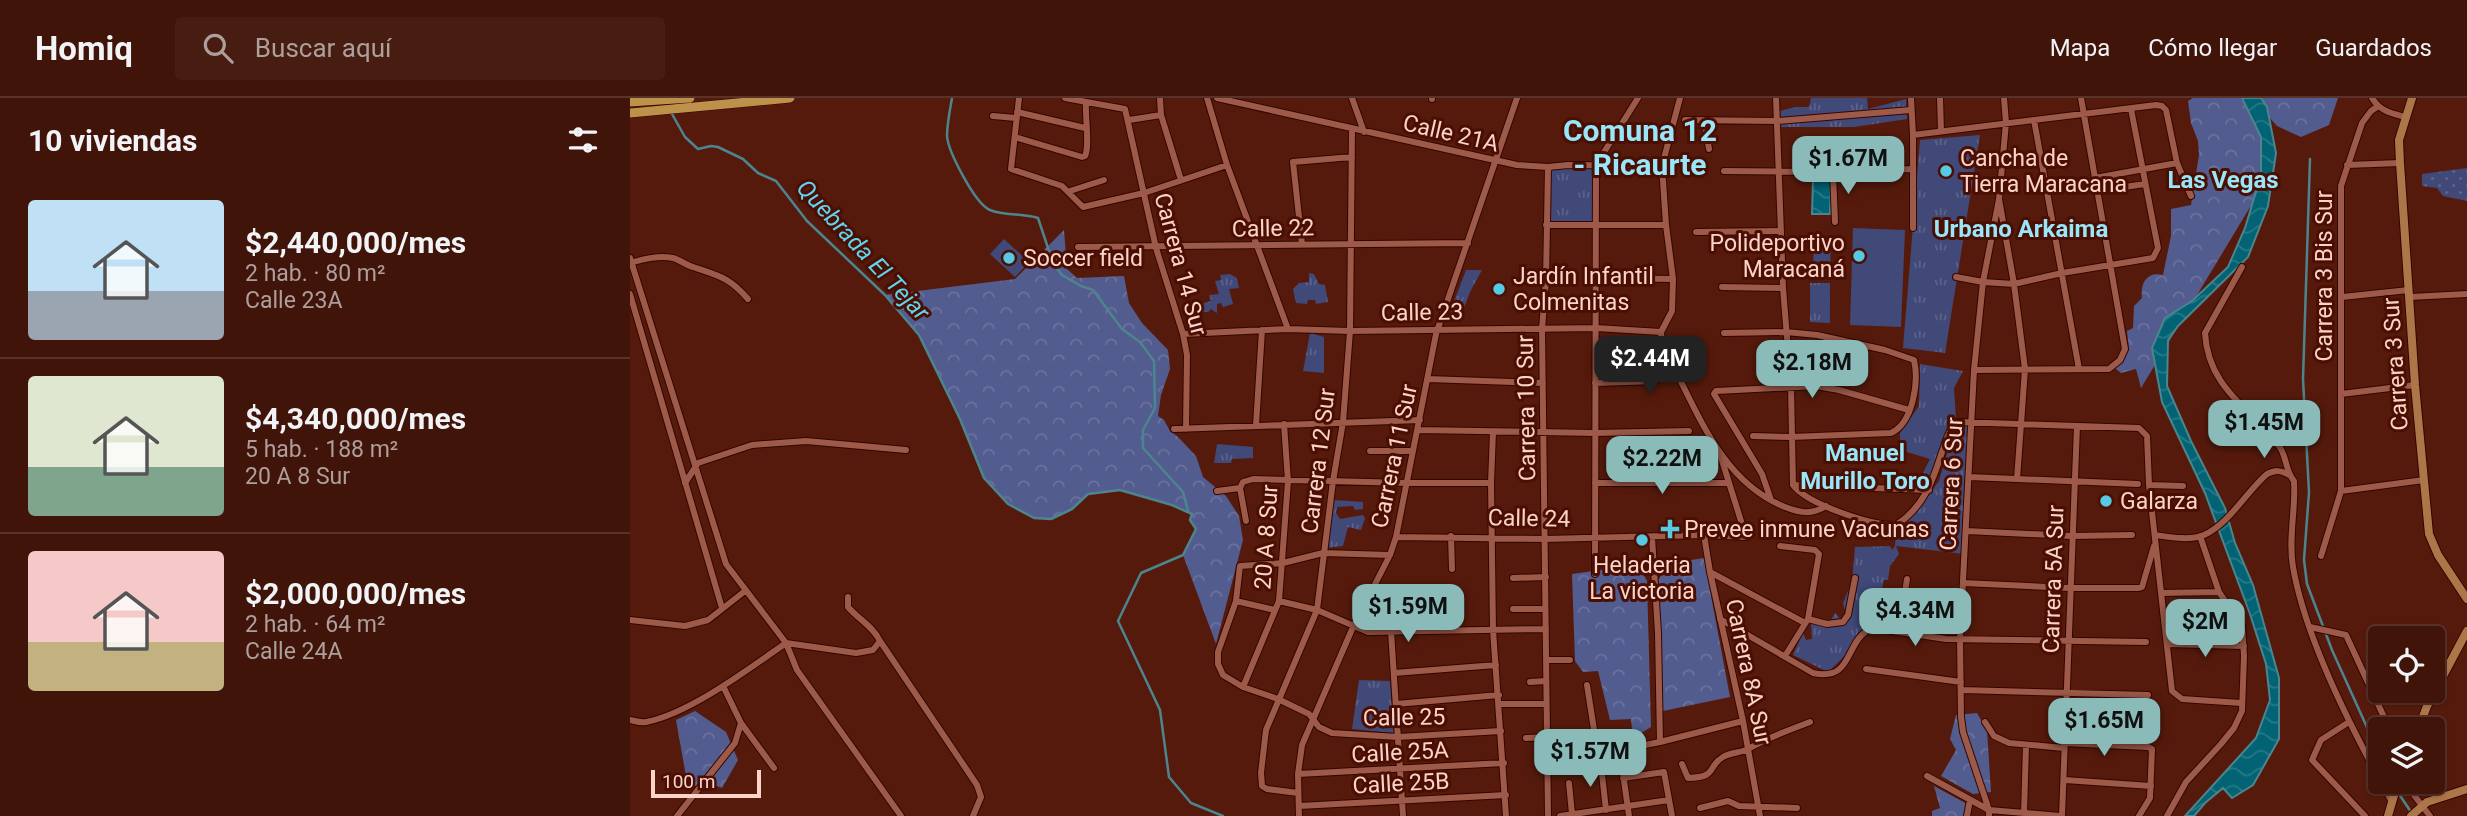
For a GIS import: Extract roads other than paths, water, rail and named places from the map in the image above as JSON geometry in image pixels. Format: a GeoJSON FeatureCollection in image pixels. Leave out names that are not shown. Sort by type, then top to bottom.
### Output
{"type":"FeatureCollection","features":[{"type":"Feature","properties":{"kind":"main road"},"geometry":{"type":"LineString","coordinates":[[630,102],[690,98]]}},
{"type":"Feature","properties":{"kind":"main road"},"geometry":{"type":"LineString","coordinates":[[630,113],[790,98]]}},
{"type":"Feature","properties":{"kind":"street"},"geometry":{"type":"LineString","coordinates":[[1019,98],[1011,169],[1048,180],[1070,191],[1083,207],[1144,192],[1227,165]]}},
{"type":"Feature","properties":{"kind":"street"},"geometry":{"type":"LineString","coordinates":[[1014,137],[1086,156],[1086,103],[1065,98]]}},
{"type":"Feature","properties":{"kind":"street"},"geometry":{"type":"LineString","coordinates":[[1160,98],[1161,115],[1181,180]]}},
{"type":"Feature","properties":{"kind":"street"},"geometry":{"type":"LineString","coordinates":[[1207,98],[1227,165],[1288,329]]}},
{"type":"Feature","properties":{"kind":"street","name":"Calle 21A"},"geometry":{"type":"LineString","coordinates":[[1220,98],[1496,161],[1548,167],[1662,166]]}},
{"type":"Feature","properties":{"kind":"street"},"geometry":{"type":"LineString","coordinates":[[1352,98],[1364,132]]}},
{"type":"Feature","properties":{"kind":"street","name":"Carrera 11 Sur"},"geometry":{"type":"LineString","coordinates":[[1299,816],[1298,774],[1302,745],[1353,627],[1390,555],[1396,537],[1437,330],[1517,98]]}},
{"type":"Feature","properties":{"kind":"street"},"geometry":{"type":"LineString","coordinates":[[1595,574],[1596,165],[1638,98]]}},
{"type":"Feature","properties":{"kind":"street"},"geometry":{"type":"LineString","coordinates":[[1595,483],[1728,483],[1719,452],[1660,338],[1672,312],[1673,279],[1662,166],[1680,98]]}},
{"type":"Feature","properties":{"kind":"street"},"geometry":{"type":"LineString","coordinates":[[1776,98],[1783,288],[1791,387],[1793,485],[1826,506],[1876,523],[1896,525],[1913,511],[1929,489],[1948,436],[1956,422],[2139,428],[2147,436],[2148,485],[2172,691],[2175,696],[2182,698],[2241,703]]}},
{"type":"Feature","properties":{"kind":"street"},"geometry":{"type":"LineString","coordinates":[[1911,98],[1913,228]]}},
{"type":"Feature","properties":{"kind":"street"},"geometry":{"type":"LineString","coordinates":[[1940,98],[1941,131]]}},
{"type":"Feature","properties":{"kind":"street","name":"Carrera 6 Sur"},"geometry":{"type":"LineString","coordinates":[[1989,813],[1963,732],[1960,638],[1974,370],[1983,282],[1999,199],[2006,123],[2004,98]]}},
{"type":"Feature","properties":{"kind":"street"},"geometry":{"type":"LineString","coordinates":[[1974,370],[2109,369],[2120,360],[2125,349],[2081,98]]}},
{"type":"Feature","properties":{"kind":"street"},"geometry":{"type":"LineString","coordinates":[[2372,98],[2377,107],[2405,117]]}},
{"type":"Feature","properties":{"kind":"street","name":"Carrera 3 Sur"},"geometry":{"type":"LineString","coordinates":[[2412,98],[2399,140],[2415,385],[2429,534],[2438,555],[2467,599]]}},
{"type":"Feature","properties":{"kind":"street","name":"Carrera 14 Sur"},"geometry":{"type":"LineString","coordinates":[[1086,103],[1125,109],[1129,120],[1156,248],[1183,334],[1188,379],[1186,429]]}},
{"type":"Feature","properties":{"kind":"street"},"geometry":{"type":"LineString","coordinates":[[1913,135],[2157,104],[2166,110],[2177,163],[2192,196]]}},
{"type":"Feature","properties":{"kind":"street","name":"Carrera 3 Bis Sur"},"geometry":{"type":"LineString","coordinates":[[2321,556],[2342,491],[2341,186],[2362,123],[2377,107]]}},
{"type":"Feature","properties":{"kind":"street"},"geometry":{"type":"LineString","coordinates":[[1956,276],[1983,282],[2014,284],[2153,258],[2158,248],[2131,109]]}},
{"type":"Feature","properties":{"kind":"street"},"geometry":{"type":"LineString","coordinates":[[1685,120],[1777,121],[1911,110]]}},
{"type":"Feature","properties":{"kind":"street"},"geometry":{"type":"LineString","coordinates":[[993,116],[1017,115],[1085,128]]}},
{"type":"Feature","properties":{"kind":"street"},"geometry":{"type":"LineString","coordinates":[[1129,120],[1161,115]]}},
{"type":"Feature","properties":{"kind":"street"},"geometry":{"type":"LineString","coordinates":[[1704,120],[1709,149]]}},
{"type":"Feature","properties":{"kind":"street"},"geometry":{"type":"LineString","coordinates":[[2034,120],[2079,369]]}},
{"type":"Feature","properties":{"kind":"street","name":"Carrera 12 Sur"},"geometry":{"type":"LineString","coordinates":[[1298,793],[1262,786],[1261,773],[1264,743],[1271,716],[1317,610],[1343,422],[1350,331],[1352,129]]}},
{"type":"Feature","properties":{"kind":"street"},"geometry":{"type":"LineString","coordinates":[[1302,244],[1294,161],[1352,157]]}},
{"type":"Feature","properties":{"kind":"street"},"geometry":{"type":"LineString","coordinates":[[2095,178],[2177,163]]}},
{"type":"Feature","properties":{"kind":"street"},"geometry":{"type":"LineString","coordinates":[[2347,166],[2400,163]]}},
{"type":"Feature","properties":{"kind":"street","name":"Carrera 10 Sur"},"geometry":{"type":"LineString","coordinates":[[1548,167],[1546,280],[1542,329],[1548,816]]}},
{"type":"Feature","properties":{"kind":"street"},"geometry":{"type":"LineString","coordinates":[[1724,171],[1833,172],[1913,169]]}},
{"type":"Feature","properties":{"kind":"street"},"geometry":{"type":"LineString","coordinates":[[1833,172],[1835,222]]}},
{"type":"Feature","properties":{"kind":"street"},"geometry":{"type":"LineString","coordinates":[[1070,191],[1104,180]]}},
{"type":"Feature","properties":{"kind":"street"},"geometry":{"type":"LineString","coordinates":[[2097,191],[2145,184]]}},
{"type":"Feature","properties":{"kind":"street","name":"Carrera 6 Sur"},"geometry":{"type":"LineString","coordinates":[[1999,199],[2025,369],[2017,480]]}},
{"type":"Feature","properties":{"kind":"street"},"geometry":{"type":"LineString","coordinates":[[1546,225],[1666,225]]}},
{"type":"Feature","properties":{"kind":"street"},"geometry":{"type":"LineString","coordinates":[[1696,232],[1781,231]]}},
{"type":"Feature","properties":{"kind":"street","name":"Calle 22"},"geometry":{"type":"LineString","coordinates":[[1078,247],[1468,243]]}},
{"type":"Feature","properties":{"kind":"street"},"geometry":{"type":"LineString","coordinates":[[748,299],[735,284],[722,275],[691,267],[674,258],[652,257],[630,261],[726,564],[786,643],[797,670],[901,816]]}},
{"type":"Feature","properties":{"kind":"street"},"geometry":{"type":"LineString","coordinates":[[2242,267],[2207,326],[2206,339],[2213,370],[2219,381],[2278,444],[2289,475]]}},
{"type":"Feature","properties":{"kind":"street"},"geometry":{"type":"LineString","coordinates":[[1597,278],[1673,279]]}},
{"type":"Feature","properties":{"kind":"street"},"geometry":{"type":"LineString","coordinates":[[1722,288],[1783,288]]}},
{"type":"Feature","properties":{"kind":"street"},"geometry":{"type":"LineString","coordinates":[[2342,297],[2410,293],[2467,294]]}},
{"type":"Feature","properties":{"kind":"street"},"geometry":{"type":"LineString","coordinates":[[630,294],[722,608]]}},
{"type":"Feature","properties":{"kind":"street","name":"Calle 23"},"geometry":{"type":"LineString","coordinates":[[1183,334],[1288,329],[1350,331],[1596,328],[1661,332]]}},
{"type":"Feature","properties":{"kind":"street"},"geometry":{"type":"LineString","coordinates":[[1256,425],[1262,330]]}},
{"type":"Feature","properties":{"kind":"street"},"geometry":{"type":"LineString","coordinates":[[1724,333],[1786,332],[1854,342],[1914,360],[1915,380],[1909,410],[1900,426],[1891,433],[1791,438],[1753,436]]}},
{"type":"Feature","properties":{"kind":"street"},"geometry":{"type":"LineString","coordinates":[[1595,383],[1655,382],[1660,375],[1666,352]]}},
{"type":"Feature","properties":{"kind":"street"},"geometry":{"type":"LineString","coordinates":[[1428,379],[1543,383]]}},
{"type":"Feature","properties":{"kind":"street"},"geometry":{"type":"LineString","coordinates":[[2341,394],[2415,385]]}},
{"type":"Feature","properties":{"kind":"street"},"geometry":{"type":"LineString","coordinates":[[1772,501],[1762,474],[1714,394],[1716,391],[1827,387],[1909,410]]}},
{"type":"Feature","properties":{"kind":"street"},"geometry":{"type":"LineString","coordinates":[[1174,429],[1420,420]]}},
{"type":"Feature","properties":{"kind":"street"},"geometry":{"type":"LineString","coordinates":[[670,427],[680,423]]}},
{"type":"Feature","properties":{"kind":"street","name":"20 A 8 Sur"},"geometry":{"type":"LineString","coordinates":[[1242,687],[1279,601],[1289,481],[1284,425]]}},
{"type":"Feature","properties":{"kind":"street","name":"Carrera 5A Sur"},"geometry":{"type":"LineString","coordinates":[[2061,816],[2065,779],[2067,640],[2077,426]]}},
{"type":"Feature","properties":{"kind":"street"},"geometry":{"type":"LineString","coordinates":[[1418,430],[1595,433],[1689,431]]}},
{"type":"Feature","properties":{"kind":"street"},"geometry":{"type":"LineString","coordinates":[[1493,432],[1493,630],[1506,816]]}},
{"type":"Feature","properties":{"kind":"street"},"geometry":{"type":"LineString","coordinates":[[684,483],[698,463],[752,445],[806,442],[906,450]]}},
{"type":"Feature","properties":{"kind":"street"},"geometry":{"type":"LineString","coordinates":[[1370,451],[1413,451]]}},
{"type":"Feature","properties":{"kind":"street"},"geometry":{"type":"LineString","coordinates":[[1719,452],[1747,482],[1772,501],[1797,511],[1818,511],[1826,506]]}},
{"type":"Feature","properties":{"kind":"street"},"geometry":{"type":"LineString","coordinates":[[2155,535],[2202,535],[2226,518],[2260,480],[2274,470],[2289,475],[2294,481],[2291,555],[2299,595],[2349,722],[2368,757]]}},
{"type":"Feature","properties":{"kind":"street"},"geometry":{"type":"LineString","coordinates":[[1969,477],[2138,484]]}},
{"type":"Feature","properties":{"kind":"street"},"geometry":{"type":"LineString","coordinates":[[1246,521],[1240,488],[1243,482],[1253,479],[1491,483]]}},
{"type":"Feature","properties":{"kind":"street"},"geometry":{"type":"LineString","coordinates":[[2342,491],[2424,480]]}},
{"type":"Feature","properties":{"kind":"street","name":"Calle 24"},"geometry":{"type":"LineString","coordinates":[[1396,537],[1746,537],[1728,483]]}},
{"type":"Feature","properties":{"kind":"street"},"geometry":{"type":"LineString","coordinates":[[1793,485],[1929,489]]}},
{"type":"Feature","properties":{"kind":"street"},"geometry":{"type":"LineString","coordinates":[[2148,485],[2183,486]]}},
{"type":"Feature","properties":{"kind":"street"},"geometry":{"type":"LineString","coordinates":[[1217,491],[1240,488]]}},
{"type":"Feature","properties":{"kind":"street"},"geometry":{"type":"LineString","coordinates":[[1966,531],[2072,536],[2132,535]]}},
{"type":"Feature","properties":{"kind":"street","name":"Carrera 8A Sur"},"geometry":{"type":"LineString","coordinates":[[1704,535],[1760,816]]}},
{"type":"Feature","properties":{"kind":"street"},"geometry":{"type":"LineString","coordinates":[[2167,816],[2186,782],[2234,728],[2242,711],[2242,626],[2219,592],[2202,535]]}},
{"type":"Feature","properties":{"kind":"street"},"geometry":{"type":"LineString","coordinates":[[1451,536],[1452,569]]}},
{"type":"Feature","properties":{"kind":"street"},"geometry":{"type":"LineString","coordinates":[[1651,537],[1658,633],[1660,742]]}},
{"type":"Feature","properties":{"kind":"street"},"geometry":{"type":"LineString","coordinates":[[1963,583],[2070,588],[2142,587],[2155,543]]}},
{"type":"Feature","properties":{"kind":"street"},"geometry":{"type":"LineString","coordinates":[[1780,546],[1818,552],[1806,621],[1786,656]]}},
{"type":"Feature","properties":{"kind":"street"},"geometry":{"type":"LineString","coordinates":[[1313,717],[1278,699],[1242,687],[1223,675],[1218,664],[1218,652],[1236,601],[1240,566],[1283,563],[1323,554],[1390,555]]}},
{"type":"Feature","properties":{"kind":"street"},"geometry":{"type":"LineString","coordinates":[[1710,572],[1806,621],[1828,624],[1843,622],[1848,615],[1855,578]]}},
{"type":"Feature","properties":{"kind":"street"},"geometry":{"type":"LineString","coordinates":[[1513,578],[1546,577]]}},
{"type":"Feature","properties":{"kind":"street"},"geometry":{"type":"LineString","coordinates":[[1899,632],[1907,579]]}},
{"type":"Feature","properties":{"kind":"street"},"geometry":{"type":"LineString","coordinates":[[630,620],[685,626],[708,620],[745,592]]}},
{"type":"Feature","properties":{"kind":"street"},"geometry":{"type":"LineString","coordinates":[[2161,593],[2219,592]]}},
{"type":"Feature","properties":{"kind":"street"},"geometry":{"type":"LineString","coordinates":[[848,597],[848,607],[876,631],[880,641],[977,785],[981,797],[973,816]]}},
{"type":"Feature","properties":{"kind":"street"},"geometry":{"type":"LineString","coordinates":[[1236,601],[1275,610]]}},
{"type":"Feature","properties":{"kind":"street"},"geometry":{"type":"LineString","coordinates":[[1279,601],[1317,610],[1368,632],[1546,629]]}},
{"type":"Feature","properties":{"kind":"street"},"geometry":{"type":"LineString","coordinates":[[1513,609],[1545,609]]}},
{"type":"Feature","properties":{"kind":"street"},"geometry":{"type":"LineString","coordinates":[[1720,619],[1813,673],[1827,677],[1836,674],[1866,630],[1872,628],[1946,639],[2146,642]]}},
{"type":"Feature","properties":{"kind":"street"},"geometry":{"type":"LineString","coordinates":[[2310,627],[2346,635],[2384,717]]}},
{"type":"Feature","properties":{"kind":"street"},"geometry":{"type":"LineString","coordinates":[[1391,631],[1403,816]]}},
{"type":"Feature","properties":{"kind":"street"},"geometry":{"type":"LineString","coordinates":[[2423,717],[2467,631]]}},
{"type":"Feature","properties":{"kind":"street"},"geometry":{"type":"LineString","coordinates":[[630,720],[644,723],[675,712],[723,686],[786,643],[856,653],[873,650],[880,641]]}},
{"type":"Feature","properties":{"kind":"street"},"geometry":{"type":"LineString","coordinates":[[2167,644],[2244,646]]}},
{"type":"Feature","properties":{"kind":"street"},"geometry":{"type":"LineString","coordinates":[[1546,660],[1570,660]]}},
{"type":"Feature","properties":{"kind":"street"},"geometry":{"type":"LineString","coordinates":[[1394,673],[1496,665]]}},
{"type":"Feature","properties":{"kind":"street"},"geometry":{"type":"LineString","coordinates":[[1866,669],[1961,686],[2066,694],[2148,695]]}},
{"type":"Feature","properties":{"kind":"street"},"geometry":{"type":"LineString","coordinates":[[1530,682],[1546,681]]}},
{"type":"Feature","properties":{"kind":"street"},"geometry":{"type":"LineString","coordinates":[[1587,685],[1595,736]]}},
{"type":"Feature","properties":{"kind":"street"},"geometry":{"type":"LineString","coordinates":[[723,686],[741,723],[774,768]]}},
{"type":"Feature","properties":{"kind":"street"},"geometry":{"type":"LineString","coordinates":[[1396,704],[1499,695]]}},
{"type":"Feature","properties":{"kind":"street"},"geometry":{"type":"LineString","coordinates":[[1499,704],[1546,704]]}},
{"type":"Feature","properties":{"kind":"street","name":"Calle 25"},"geometry":{"type":"LineString","coordinates":[[1313,717],[1319,727],[1332,733],[1354,736],[1398,737],[1502,731]]}},
{"type":"Feature","properties":{"kind":"street"},"geometry":{"type":"LineString","coordinates":[[1629,816],[1621,753],[1629,747],[1743,721]]}},
{"type":"Feature","properties":{"kind":"street"},"geometry":{"type":"LineString","coordinates":[[1682,764],[1688,778],[1706,776],[1721,758],[1810,722]]}},
{"type":"Feature","properties":{"kind":"street"},"geometry":{"type":"LineString","coordinates":[[1985,722],[1994,736],[2010,743],[2152,749],[2150,798],[2139,816]]}},
{"type":"Feature","properties":{"kind":"street"},"geometry":{"type":"LineString","coordinates":[[2349,722],[2321,740],[2312,760],[2365,816]]}},
{"type":"Feature","properties":{"kind":"street"},"geometry":{"type":"LineString","coordinates":[[677,816],[735,743],[741,723]]}},
{"type":"Feature","properties":{"kind":"street"},"geometry":{"type":"LineString","coordinates":[[1526,738],[1612,735]]}},
{"type":"Feature","properties":{"kind":"street"},"geometry":{"type":"LineString","coordinates":[[2024,814],[2026,745]]}},
{"type":"Feature","properties":{"kind":"street","name":"Calle 25A"},"geometry":{"type":"LineString","coordinates":[[1298,774],[1504,764]]}},
{"type":"Feature","properties":{"kind":"street"},"geometry":{"type":"LineString","coordinates":[[1571,765],[1601,765],[1606,810]]}},
{"type":"Feature","properties":{"kind":"street"},"geometry":{"type":"LineString","coordinates":[[1623,778],[1664,772],[1672,816]]}},
{"type":"Feature","properties":{"kind":"street"},"geometry":{"type":"LineString","coordinates":[[1927,776],[1989,813],[2061,816]]}},
{"type":"Feature","properties":{"kind":"street"},"geometry":{"type":"LineString","coordinates":[[2065,779],[2151,786]]}},
{"type":"Feature","properties":{"kind":"street"},"geometry":{"type":"LineString","coordinates":[[1569,783],[1572,814]]}},
{"type":"Feature","properties":{"kind":"street"},"geometry":{"type":"LineString","coordinates":[[2416,810],[2437,797],[2467,789]]}},
{"type":"Feature","properties":{"kind":"street"},"geometry":{"type":"LineString","coordinates":[[2388,794],[2392,801]]}},
{"type":"Feature","properties":{"kind":"street"},"geometry":{"type":"LineString","coordinates":[[2388,816],[2394,794]]}},
{"type":"Feature","properties":{"kind":"street","name":"Calle 25B"},"geometry":{"type":"LineString","coordinates":[[1299,806],[1506,795]]}},
{"type":"Feature","properties":{"kind":"street"},"geometry":{"type":"LineString","coordinates":[[1560,816],[1669,800]]}},
{"type":"Feature","properties":{"kind":"street"},"geometry":{"type":"LineString","coordinates":[[1967,816],[1970,800]]}},
{"type":"Feature","properties":{"kind":"street"},"geometry":{"type":"LineString","coordinates":[[1700,808],[1727,801],[1738,806],[1797,808]]}},
{"type":"Feature","properties":{"kind":"street"},"geometry":{"type":"LineString","coordinates":[[2416,810],[2430,816]]}},
{"type":"Feature","properties":{"kind":"water"},"geometry":{"type":"Polygon","coordinates":[[[2242,98],[2261,98],[2267,107],[2276,153],[2268,206],[2248,257],[2178,326],[2168,340],[2167,386],[2225,508],[2235,543],[2253,585],[2279,678],[2279,739],[2253,785],[2232,798],[2223,788],[2194,816],[2185,816],[2256,738],[2270,700],[2266,664],[2250,614],[2205,493],[2162,402],[2152,348],[2165,318],[2192,301],[2228,267],[2245,228],[2261,175],[2261,137],[2242,98]]]}},
{"type":"Feature","properties":{"kind":"water"},"geometry":{"type":"Polygon","coordinates":[[[1813,180],[1831,181],[1830,214],[1812,214],[1813,180]]]}},
{"type":"Feature","properties":{"kind":"waterway"},"geometry":{"type":"LineString","coordinates":[[952,98],[947,136],[963,176],[977,198],[995,212],[1038,218],[1053,263],[1062,275],[1093,290],[1122,329],[1140,342],[1154,361],[1155,408],[1143,430],[1143,448],[1183,492],[1188,511]]}},
{"type":"Feature","properties":{"kind":"waterway","name":"Quebrada El Tejar"},"geometry":{"type":"LineString","coordinates":[[672,114],[685,137],[698,149],[718,147],[743,159],[758,173],[776,181],[807,221],[885,295],[919,335],[960,419],[984,478],[1008,504],[1034,518],[1051,519],[1072,509],[1088,494],[1120,490],[1172,505],[1192,514],[1190,520],[1196,529],[1183,555],[1141,573],[1118,621],[1160,710],[1169,777],[1191,803],[1223,816]]}},
{"type":"Feature","properties":{"kind":"waterway"},"geometry":{"type":"LineString","coordinates":[[2310,159],[2303,379],[2309,492],[2304,560],[2307,584],[2332,650],[2368,730]]}},
{"type":"Feature","properties":{"kind":"waterway"},"geometry":{"type":"LineString","coordinates":[[2399,794],[2411,812]]}},
{"type":"Feature","properties":{"kind":"place","name":"Cancha de Tierra Maracana"},"geometry":{"type":"Point","coordinates":[1946,171]}},
{"type":"Feature","properties":{"kind":"place","name":"Polideportivo Maracaná"},"geometry":{"type":"Point","coordinates":[1859,256]}},
{"type":"Feature","properties":{"kind":"place","name":"Soccer field"},"geometry":{"type":"Point","coordinates":[1009,258]}},
{"type":"Feature","properties":{"kind":"place","name":"Jardín Infantil Colmenitas"},"geometry":{"type":"Point","coordinates":[1499,289]}},
{"type":"Feature","properties":{"kind":"place","name":"Galarza"},"geometry":{"type":"Point","coordinates":[2106,501]}},
{"type":"Feature","properties":{"kind":"place","name":"Prevee inmune Vacunas"},"geometry":{"type":"Point","coordinates":[1670,529]}},
{"type":"Feature","properties":{"kind":"place","name":"Heladeria La victoria"},"geometry":{"type":"Point","coordinates":[1642,540]}},
{"type":"Feature","properties":{"kind":"district","name":"Comuna 12 - Ricaurte"},"geometry":{"type":"Point","coordinates":[1640,148]}},
{"type":"Feature","properties":{"kind":"district","name":"Las Vegas"},"geometry":{"type":"Point","coordinates":[2223,180]}},
{"type":"Feature","properties":{"kind":"district","name":"Urbano Arkaima"},"geometry":{"type":"Point","coordinates":[2021,229]}},
{"type":"Feature","properties":{"kind":"district","name":"Manuel Murillo Toro"},"geometry":{"type":"Point","coordinates":[1865,467]}}]}
